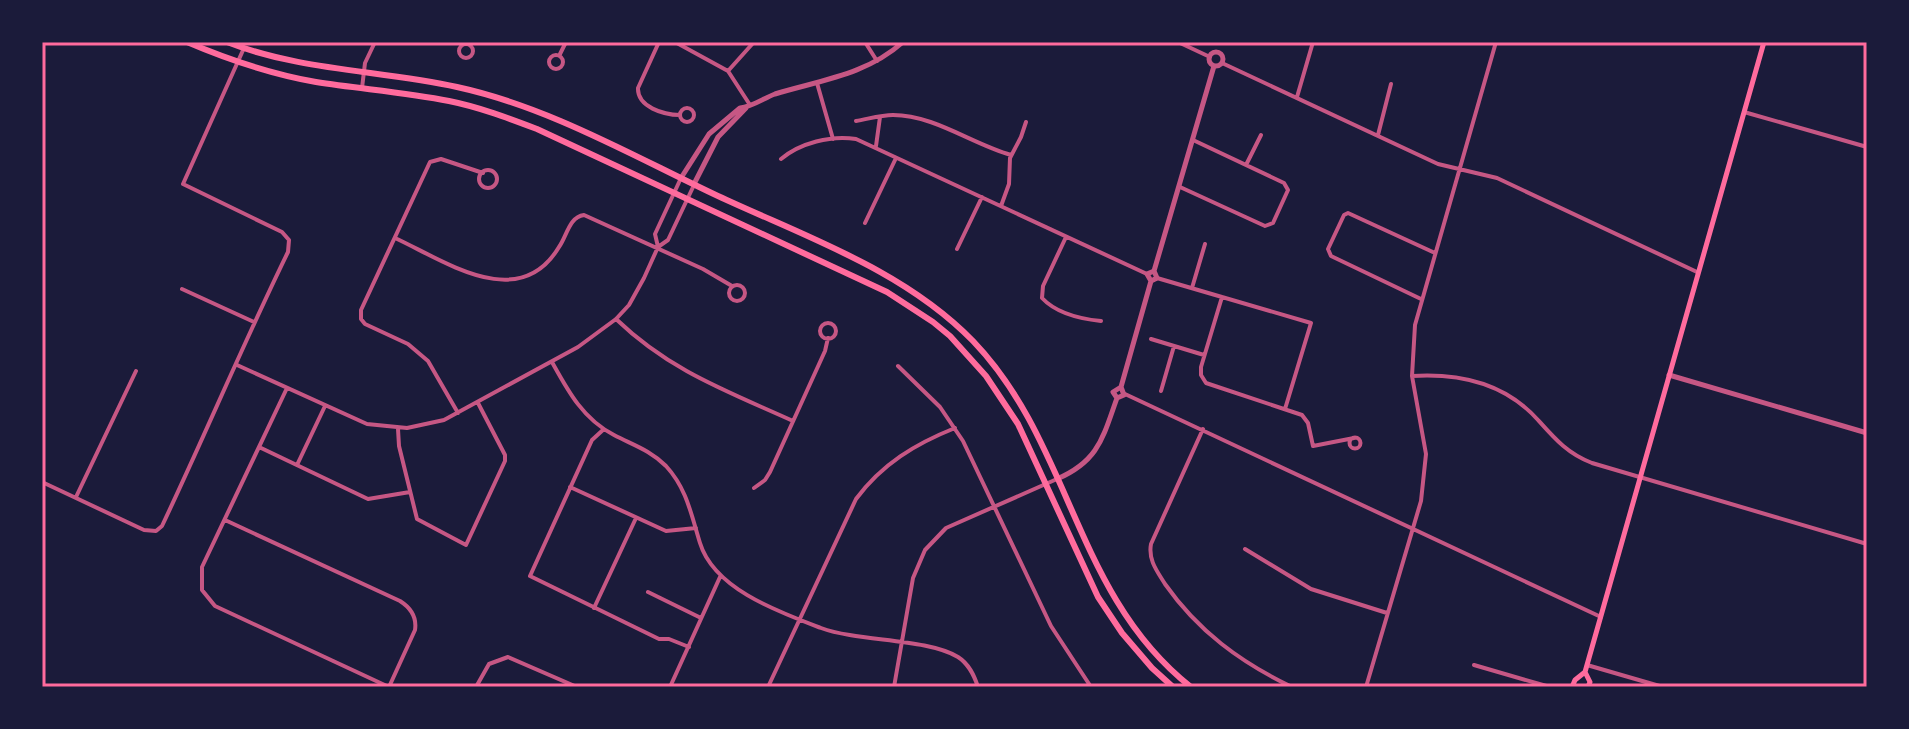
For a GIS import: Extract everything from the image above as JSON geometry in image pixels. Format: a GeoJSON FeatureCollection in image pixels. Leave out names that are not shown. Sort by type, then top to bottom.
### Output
{"type":"FeatureCollection","features":[{"type":"Feature","properties":{"kind":"main road"},"geometry":{"type":"LineString","coordinates":[[187,42],[238,63],[298,78],[407,93],[496,113],[537,129],[887,292],[933,322],[986,376],[1018,424],[1098,597],[1122,633],[1173,687]]}},
{"type":"Feature","properties":{"kind":"main road"},"geometry":{"type":"LineString","coordinates":[[227,42],[307,65],[457,87],[521,106],[883,273],[936,307],[975,343],[1009,385],[1032,422],[1107,587],[1127,620],[1155,654],[1191,687]]}},
{"type":"Feature","properties":{"kind":"main road"},"geometry":{"type":"LineString","coordinates":[[1572,687],[1586,669],[1764,42]]}},
{"type":"Feature","properties":{"kind":"main road"},"geometry":{"type":"LineString","coordinates":[[1586,669],[1590,682],[1588,687]]}},
{"type":"Feature","properties":{"kind":"street"},"geometry":{"type":"LineString","coordinates":[[362,88],[363,72],[375,42]]}},
{"type":"Feature","properties":{"kind":"street"},"geometry":{"type":"LineString","coordinates":[[560,55],[566,42]]}},
{"type":"Feature","properties":{"kind":"street"},"geometry":{"type":"LineString","coordinates":[[659,42],[638,88],[638,97],[642,103],[666,114],[680,115]]}},
{"type":"Feature","properties":{"kind":"street"},"geometry":{"type":"LineString","coordinates":[[675,42],[728,71],[748,107]]}},
{"type":"Feature","properties":{"kind":"street"},"geometry":{"type":"LineString","coordinates":[[728,71],[754,42]]}},
{"type":"Feature","properties":{"kind":"street"},"geometry":{"type":"LineString","coordinates":[[865,42],[877,61]]}},
{"type":"Feature","properties":{"kind":"street"},"geometry":{"type":"LineString","coordinates":[[658,247],[655,234],[681,178],[709,134],[734,112],[775,94],[847,75],[877,61],[903,42]]}},
{"type":"Feature","properties":{"kind":"street"},"geometry":{"type":"LineString","coordinates":[[1178,42],[1210,57],[1214,66],[1121,387],[1124,394],[1601,617]]}},
{"type":"Feature","properties":{"kind":"street"},"geometry":{"type":"LineString","coordinates":[[1210,57],[1218,53],[1222,42]]}},
{"type":"Feature","properties":{"kind":"street"},"geometry":{"type":"LineString","coordinates":[[1297,97],[1313,42]]}},
{"type":"Feature","properties":{"kind":"street"},"geometry":{"type":"LineString","coordinates":[[1366,687],[1423,491],[1426,454],[1412,376],[1413,339],[1496,42]]}},
{"type":"Feature","properties":{"kind":"street"},"geometry":{"type":"LineString","coordinates":[[42,482],[149,532],[156,531],[162,526],[237,365],[290,245],[288,238],[282,232],[183,184],[244,48]]}},
{"type":"Feature","properties":{"kind":"street"},"geometry":{"type":"LineString","coordinates":[[1218,53],[1223,57],[1222,63]]}},
{"type":"Feature","properties":{"kind":"street"},"geometry":{"type":"LineString","coordinates":[[1214,66],[1222,63],[1438,164],[1497,178],[1697,272]]}},
{"type":"Feature","properties":{"kind":"street"},"geometry":{"type":"LineString","coordinates":[[816,83],[833,139]]}},
{"type":"Feature","properties":{"kind":"street"},"geometry":{"type":"LineString","coordinates":[[1378,135],[1391,84]]}},
{"type":"Feature","properties":{"kind":"street"},"geometry":{"type":"LineString","coordinates":[[237,365],[367,424],[398,429],[430,424],[458,413],[589,341],[616,319],[635,294],[658,247],[668,240],[718,137],[748,107]]}},
{"type":"Feature","properties":{"kind":"street"},"geometry":{"type":"LineString","coordinates":[[1744,112],[1867,147]]}},
{"type":"Feature","properties":{"kind":"street"},"geometry":{"type":"LineString","coordinates":[[856,121],[898,115],[931,123],[1011,155]]}},
{"type":"Feature","properties":{"kind":"street"},"geometry":{"type":"LineString","coordinates":[[875,147],[880,117]]}},
{"type":"Feature","properties":{"kind":"street"},"geometry":{"type":"LineString","coordinates":[[1001,206],[1009,184],[1011,155],[1026,122]]}},
{"type":"Feature","properties":{"kind":"street"},"geometry":{"type":"LineString","coordinates":[[1246,165],[1261,135]]}},
{"type":"Feature","properties":{"kind":"street"},"geometry":{"type":"LineString","coordinates":[[781,159],[793,149],[833,139],[856,139],[1147,274],[1311,323],[1285,409]]}},
{"type":"Feature","properties":{"kind":"street"},"geometry":{"type":"LineString","coordinates":[[1180,187],[1263,225],[1270,225],[1288,188],[1284,183],[1193,140]]}},
{"type":"Feature","properties":{"kind":"street"},"geometry":{"type":"LineString","coordinates":[[865,223],[896,158]]}},
{"type":"Feature","properties":{"kind":"street"},"geometry":{"type":"LineString","coordinates":[[458,413],[428,361],[408,344],[361,319],[361,308],[432,160],[441,159],[483,173],[494,173],[497,181],[494,185],[486,187],[482,184],[480,179],[483,173]]}},
{"type":"Feature","properties":{"kind":"street"},"geometry":{"type":"LineString","coordinates":[[957,249],[982,197]]}},
{"type":"Feature","properties":{"kind":"street"},"geometry":{"type":"LineString","coordinates":[[1422,299],[1331,256],[1328,249],[1344,215],[1348,213],[1435,253]]}},
{"type":"Feature","properties":{"kind":"street"},"geometry":{"type":"LineString","coordinates":[[395,238],[473,274],[498,281],[524,277],[542,267],[557,251],[573,220],[581,215],[658,247],[732,286],[738,285],[745,293],[743,298],[731,300],[728,293],[732,286]]}},
{"type":"Feature","properties":{"kind":"street"},"geometry":{"type":"LineString","coordinates":[[1066,237],[1043,286],[1042,298],[1081,319],[1101,321]]}},
{"type":"Feature","properties":{"kind":"street"},"geometry":{"type":"LineString","coordinates":[[1192,288],[1205,244]]}},
{"type":"Feature","properties":{"kind":"street"},"geometry":{"type":"LineString","coordinates":[[182,289],[254,322]]}},
{"type":"Feature","properties":{"kind":"street"},"geometry":{"type":"LineString","coordinates":[[1222,297],[1201,375],[1209,385],[1304,417],[1313,446],[1354,438]]}},
{"type":"Feature","properties":{"kind":"street"},"geometry":{"type":"LineString","coordinates":[[616,319],[647,348],[673,365],[793,421]]}},
{"type":"Feature","properties":{"kind":"street"},"geometry":{"type":"LineString","coordinates":[[754,488],[770,472],[825,351],[828,338]]}},
{"type":"Feature","properties":{"kind":"street"},"geometry":{"type":"LineString","coordinates":[[1151,339],[1204,355]]}},
{"type":"Feature","properties":{"kind":"street"},"geometry":{"type":"LineString","coordinates":[[1161,391],[1174,346]]}},
{"type":"Feature","properties":{"kind":"street"},"geometry":{"type":"LineString","coordinates":[[552,362],[579,407],[604,429],[643,448],[667,467],[683,489],[705,557],[720,577],[745,593],[829,630],[938,649],[956,656],[969,667],[978,687]]}},
{"type":"Feature","properties":{"kind":"street"},"geometry":{"type":"LineString","coordinates":[[898,366],[930,396],[955,428],[1051,626],[1091,687]]}},
{"type":"Feature","properties":{"kind":"street"},"geometry":{"type":"LineString","coordinates":[[76,497],[136,371]]}},
{"type":"Feature","properties":{"kind":"street"},"geometry":{"type":"LineString","coordinates":[[1669,375],[1867,433]]}},
{"type":"Feature","properties":{"kind":"street"},"geometry":{"type":"LineString","coordinates":[[1412,376],[1458,376],[1487,384],[1528,410],[1567,451],[1592,463],[1867,544]]}},
{"type":"Feature","properties":{"kind":"street"},"geometry":{"type":"LineString","coordinates":[[1117,398],[1113,392],[1121,387]]}},
{"type":"Feature","properties":{"kind":"street"},"geometry":{"type":"LineString","coordinates":[[225,520],[400,601],[409,608],[415,630],[389,687],[209,602],[202,590],[201,576],[225,520],[287,388]]}},
{"type":"Feature","properties":{"kind":"street"},"geometry":{"type":"LineString","coordinates":[[1117,398],[1122,398],[1124,394]]}},
{"type":"Feature","properties":{"kind":"street"},"geometry":{"type":"LineString","coordinates":[[894,687],[913,578],[925,550],[946,528],[1077,469],[1100,444],[1117,398]]}},
{"type":"Feature","properties":{"kind":"street"},"geometry":{"type":"LineString","coordinates":[[398,429],[399,446],[419,522],[466,545],[505,461],[505,455],[478,402]]}},
{"type":"Feature","properties":{"kind":"street"},"geometry":{"type":"LineString","coordinates":[[297,465],[325,406]]}},
{"type":"Feature","properties":{"kind":"street"},"geometry":{"type":"LineString","coordinates":[[768,687],[847,515],[865,488],[899,456],[955,428]]}},
{"type":"Feature","properties":{"kind":"street"},"geometry":{"type":"LineString","coordinates":[[604,429],[592,440],[530,576],[659,639],[669,639],[689,647]]}},
{"type":"Feature","properties":{"kind":"street"},"geometry":{"type":"LineString","coordinates":[[1203,429],[1151,544],[1150,557],[1171,592],[1204,630],[1241,660],[1292,687]]}},
{"type":"Feature","properties":{"kind":"street"},"geometry":{"type":"LineString","coordinates":[[259,447],[371,500],[410,492]]}},
{"type":"Feature","properties":{"kind":"street"},"geometry":{"type":"LineString","coordinates":[[570,487],[670,533],[696,528]]}},
{"type":"Feature","properties":{"kind":"street"},"geometry":{"type":"LineString","coordinates":[[594,608],[636,518]]}},
{"type":"Feature","properties":{"kind":"street"},"geometry":{"type":"LineString","coordinates":[[1245,549],[1311,589],[1387,613]]}},
{"type":"Feature","properties":{"kind":"street"},"geometry":{"type":"LineString","coordinates":[[670,687],[720,577]]}},
{"type":"Feature","properties":{"kind":"street"},"geometry":{"type":"LineString","coordinates":[[648,592],[701,618]]}},
{"type":"Feature","properties":{"kind":"street"},"geometry":{"type":"LineString","coordinates":[[476,687],[489,664],[508,657],[577,687]]}},
{"type":"Feature","properties":{"kind":"street"},"geometry":{"type":"LineString","coordinates":[[1474,665],[1550,687]]}},
{"type":"Feature","properties":{"kind":"street"},"geometry":{"type":"LineString","coordinates":[[1586,669],[1663,687]]}}]}
